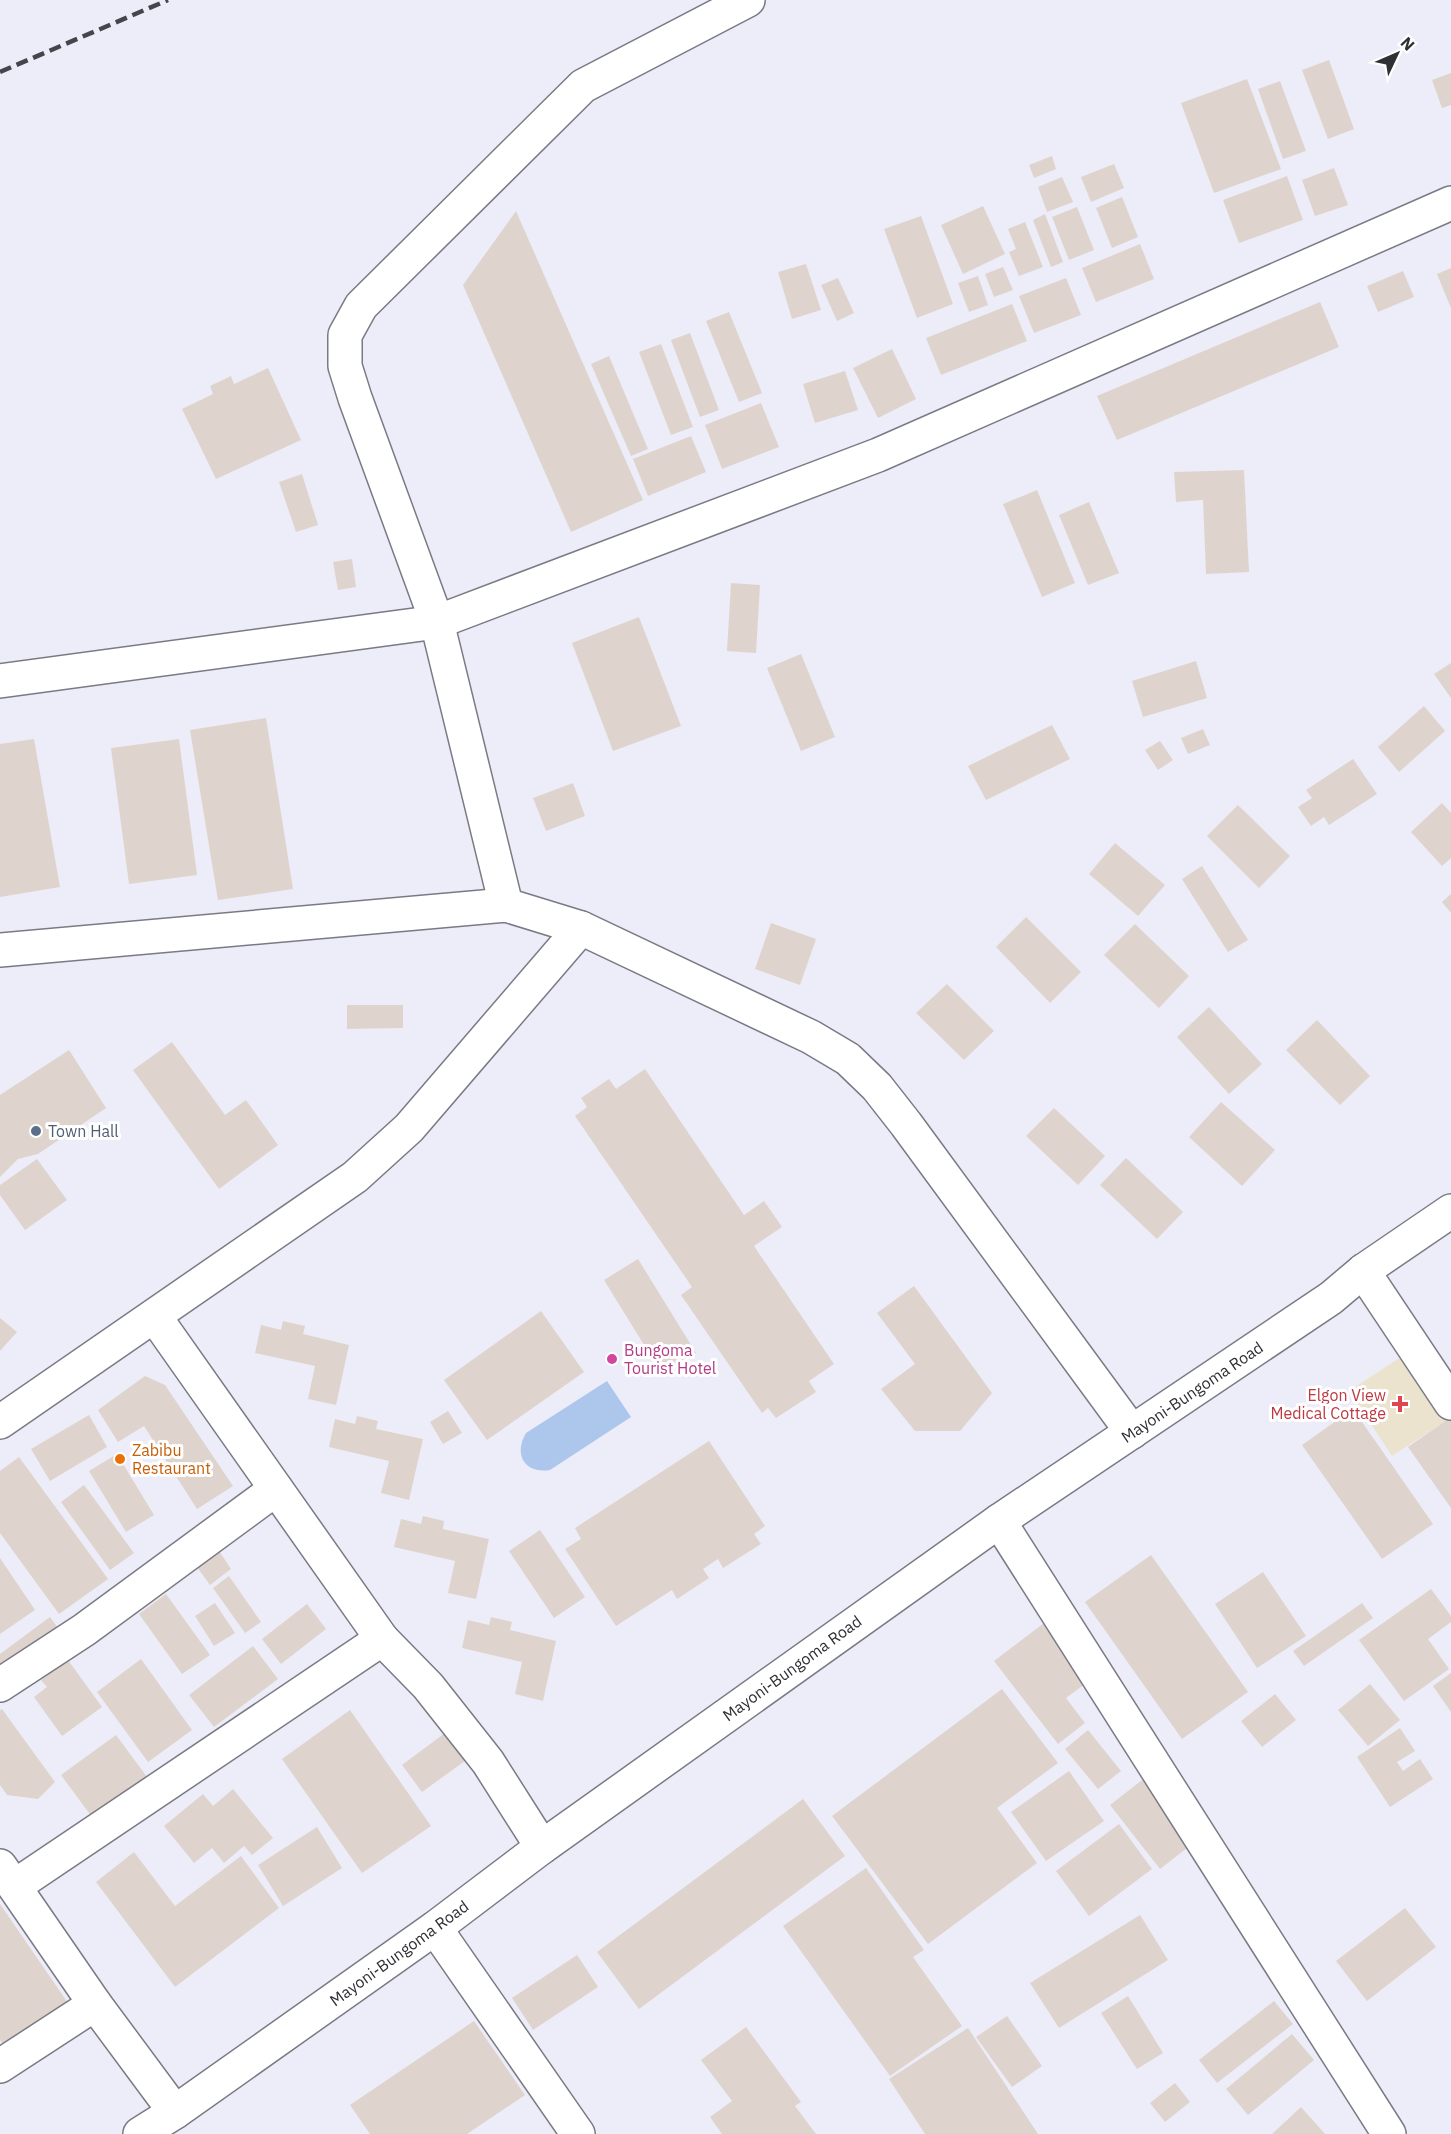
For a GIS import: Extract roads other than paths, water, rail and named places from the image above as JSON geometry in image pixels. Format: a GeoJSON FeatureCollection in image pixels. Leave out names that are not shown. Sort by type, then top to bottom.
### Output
{"type":"FeatureCollection","features":[{"type":"Feature","properties":{"kind":"street"},"geometry":{"type":"LineString","coordinates":[[506,905],[437,622],[348,376],[345,366],[345,336],[361,306],[583,86],[748,0]]}},
{"type":"Feature","properties":{"kind":"street"},"geometry":{"type":"LineString","coordinates":[[0,681],[437,622],[878,455],[1451,203]]}},
{"type":"Feature","properties":{"kind":"street"},"geometry":{"type":"LineString","coordinates":[[0,950],[506,905],[581,928],[811,1037],[848,1059],[877,1088],[906,1124],[1132,1432]]}},
{"type":"Feature","properties":{"kind":"street"},"geometry":{"type":"LineString","coordinates":[[0,1422],[355,1178],[409,1128],[581,928]]}},
{"type":"Feature","properties":{"kind":"street","name":"Mayoni-Bungoma Road"},"geometry":{"type":"LineString","coordinates":[[140,2134],[175,2112],[435,1928],[542,1847],[999,1521],[1331,1298],[1363,1271],[1451,1211]]}},
{"type":"Feature","properties":{"kind":"street"},"geometry":{"type":"LineString","coordinates":[[1363,1271],[1451,1403]]}},
{"type":"Feature","properties":{"kind":"street"},"geometry":{"type":"LineString","coordinates":[[155,1317],[382,1639],[428,1686],[481,1754],[542,1847]]}},
{"type":"Feature","properties":{"kind":"street"},"geometry":{"type":"LineString","coordinates":[[0,1685],[84,1630],[276,1489]]}},
{"type":"Feature","properties":{"kind":"street"},"geometry":{"type":"LineString","coordinates":[[999,1521],[1389,2134]]}},
{"type":"Feature","properties":{"kind":"street"},"geometry":{"type":"LineString","coordinates":[[175,2112],[7,1876],[382,1639]]}},
{"type":"Feature","properties":{"kind":"street"},"geometry":{"type":"LineString","coordinates":[[435,1928],[578,2134]]}},
{"type":"Feature","properties":{"kind":"street"},"geometry":{"type":"LineString","coordinates":[[0,2066],[96,2004]]}},
{"type":"Feature","properties":{"kind":"water"},"geometry":{"type":"Polygon","coordinates":[[[607,1381],[631,1417],[550,1470],[534,1469],[528,1466],[521,1455],[522,1441],[526,1433],[607,1381]]]}},
{"type":"Feature","properties":{"kind":"railway"},"geometry":{"type":"LineString","coordinates":[[0,72],[168,0]]}},
{"type":"Feature","properties":{"kind":"place","name":"Town Hall"},"geometry":{"type":"Point","coordinates":[36,1131]}},
{"type":"Feature","properties":{"kind":"place","name":"Bungoma Tourist Hotel"},"geometry":{"type":"Point","coordinates":[612,1359]}},
{"type":"Feature","properties":{"kind":"place","name":"Elgon View Medical Cottage"},"geometry":{"type":"Point","coordinates":[1400,1404]}},
{"type":"Feature","properties":{"kind":"place","name":"Zabibu Restaurant"},"geometry":{"type":"Point","coordinates":[120,1459]}}]}
